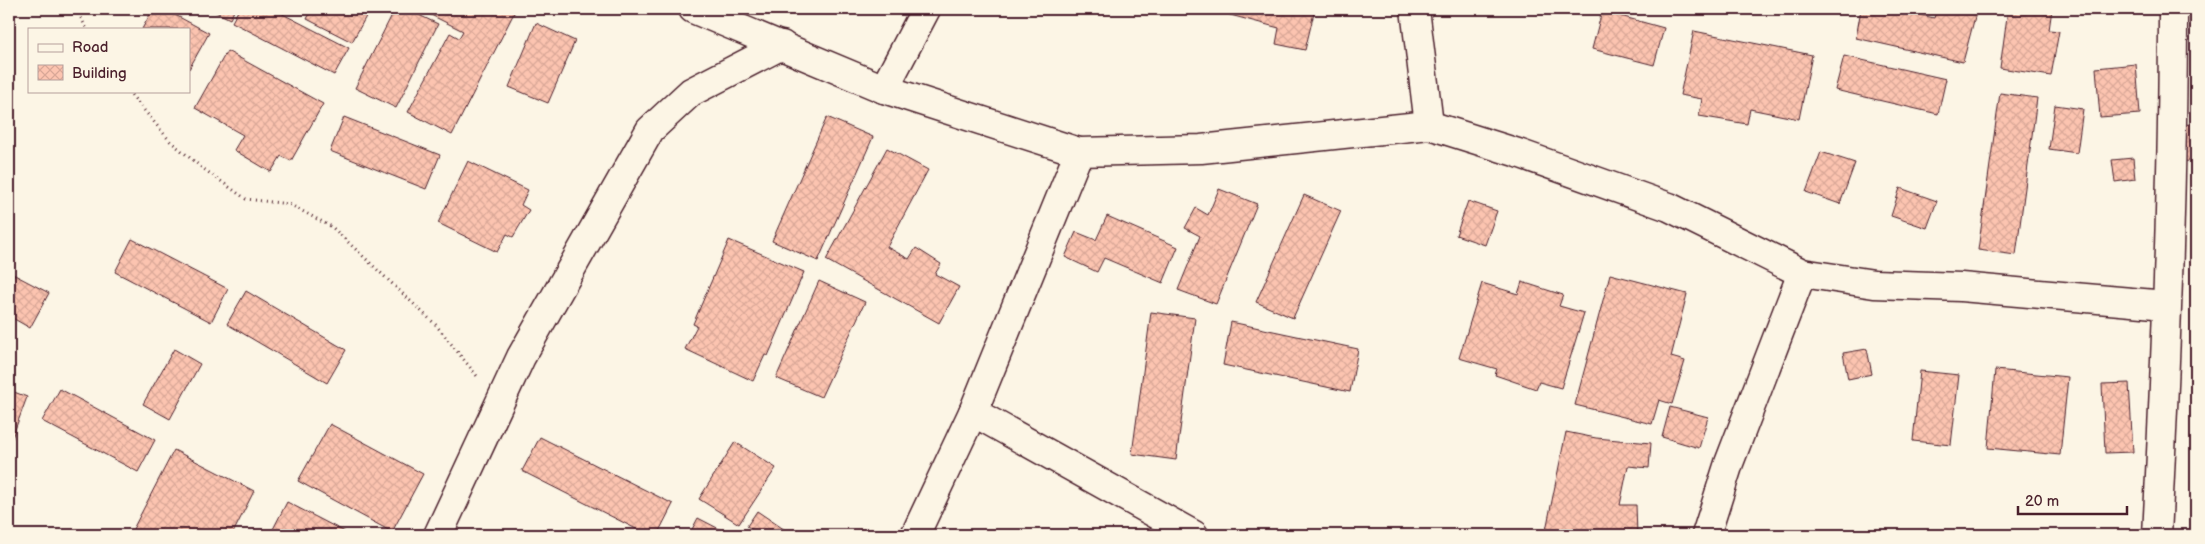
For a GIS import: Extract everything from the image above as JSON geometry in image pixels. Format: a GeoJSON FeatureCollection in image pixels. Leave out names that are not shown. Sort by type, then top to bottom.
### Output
{"type":"FeatureCollection","features":[{"type":"Feature","properties":{"kind":"street"},"geometry":{"type":"LineString","coordinates":[[693,9],[884,89],[1079,152],[1201,149],[1429,125],[1518,153],[1669,207],[1802,273],[1874,284],[1961,287],[2166,306]]}},
{"type":"Feature","properties":{"kind":"street"},"geometry":{"type":"LineString","coordinates":[[884,89],[926,9]]}},
{"type":"Feature","properties":{"kind":"street"},"geometry":{"type":"LineString","coordinates":[[1415,9],[1429,125]]}},
{"type":"Feature","properties":{"kind":"street"},"geometry":{"type":"LineString","coordinates":[[2157,535],[2163,436],[2173,104],[2173,9]]}},
{"type":"Feature","properties":{"kind":"street"},"geometry":{"type":"LineString","coordinates":[[438,535],[521,357],[650,130],[691,92],[782,45]]}},
{"type":"Feature","properties":{"kind":"street"},"geometry":{"type":"LineString","coordinates":[[915,535],[973,412],[1079,152]]}},
{"type":"Feature","properties":{"kind":"street"},"geometry":{"type":"LineString","coordinates":[[1706,535],[1729,463],[1802,273]]}},
{"type":"Feature","properties":{"kind":"street"},"geometry":{"type":"LineString","coordinates":[[973,412],[1194,535]]}},
{"type":"Feature","properties":{"kind":"path"},"geometry":{"type":"LineString","coordinates":[[76,9],[86,28]]}},
{"type":"Feature","properties":{"kind":"path"},"geometry":{"type":"LineString","coordinates":[[129,92],[170,141],[201,167],[246,199],[288,204],[332,227],[436,325],[499,404]]}},
{"type":"Feature","properties":{"kind":"building"},"geometry":{"type":"Polygon","coordinates":[[[153,9],[164,9],[209,33],[190,67],[190,28],[143,28],[153,9]]]}},
{"type":"Feature","properties":{"kind":"building"},"geometry":{"type":"Polygon","coordinates":[[[210,9],[235,9],[230,19],[210,9]]]}},
{"type":"Feature","properties":{"kind":"building"},"geometry":{"type":"Polygon","coordinates":[[[239,9],[273,9],[349,48],[334,75],[232,22],[239,9]]]}},
{"type":"Feature","properties":{"kind":"building"},"geometry":{"type":"Polygon","coordinates":[[[312,9],[370,9],[352,42],[307,19],[312,9]]]}},
{"type":"Feature","properties":{"kind":"building"},"geometry":{"type":"Polygon","coordinates":[[[395,9],[406,9],[438,24],[396,108],[355,88],[395,9]]]}},
{"type":"Feature","properties":{"kind":"building"},"geometry":{"type":"Polygon","coordinates":[[[419,9],[510,9],[515,11],[452,135],[408,112],[450,33],[459,38],[463,31],[419,9]]]}},
{"type":"Feature","properties":{"kind":"building"},"geometry":{"type":"Polygon","coordinates":[[[1208,9],[1315,9],[1305,50],[1276,44],[1279,28],[1208,9]]]}},
{"type":"Feature","properties":{"kind":"building"},"geometry":{"type":"Polygon","coordinates":[[[1861,9],[1896,9],[1934,18],[1937,9],[1977,9],[1963,62],[1856,38],[1861,9]]]}},
{"type":"Feature","properties":{"kind":"building"},"geometry":{"type":"Polygon","coordinates":[[[2008,9],[2052,9],[2049,30],[2059,31],[2051,76],[2000,68],[2008,9]]]}},
{"type":"Feature","properties":{"kind":"building"},"geometry":{"type":"Polygon","coordinates":[[[1602,11],[1664,28],[1654,65],[1592,49],[1602,11]]]}},
{"type":"Feature","properties":{"kind":"building"},"geometry":{"type":"Polygon","coordinates":[[[536,23],[575,41],[548,103],[509,87],[536,23]]]}},
{"type":"Feature","properties":{"kind":"building"},"geometry":{"type":"Polygon","coordinates":[[[1694,31],[1812,55],[1799,119],[1750,109],[1747,124],[1699,116],[1702,99],[1680,95],[1694,31]]]}},
{"type":"Feature","properties":{"kind":"building"},"geometry":{"type":"Polygon","coordinates":[[[227,51],[323,104],[291,161],[281,156],[271,172],[234,150],[243,135],[195,108],[227,51]]]}},
{"type":"Feature","properties":{"kind":"building"},"geometry":{"type":"Polygon","coordinates":[[[1844,56],[1946,79],[1938,114],[1835,90],[1844,56]]]}},
{"type":"Feature","properties":{"kind":"building"},"geometry":{"type":"Polygon","coordinates":[[[2136,64],[2140,114],[2100,117],[2096,68],[2136,64]]]}},
{"type":"Feature","properties":{"kind":"building"},"geometry":{"type":"Polygon","coordinates":[[[2000,93],[2037,98],[2016,255],[1978,250],[2000,93]]]}},
{"type":"Feature","properties":{"kind":"building"},"geometry":{"type":"Polygon","coordinates":[[[2055,105],[2083,109],[2077,153],[2049,149],[2055,105]]]}},
{"type":"Feature","properties":{"kind":"building"},"geometry":{"type":"Polygon","coordinates":[[[344,117],[440,155],[426,189],[330,151],[344,117]]]}},
{"type":"Feature","properties":{"kind":"building"},"geometry":{"type":"Polygon","coordinates":[[[827,117],[873,137],[818,261],[772,241],[827,117]]]}},
{"type":"Feature","properties":{"kind":"building"},"geometry":{"type":"Polygon","coordinates":[[[2196,123],[2196,160],[2182,162],[2178,126],[2196,123]]]}},
{"type":"Feature","properties":{"kind":"building"},"geometry":{"type":"Polygon","coordinates":[[[887,148],[928,170],[887,247],[909,259],[916,248],[941,264],[935,274],[959,287],[939,323],[826,260],[887,148]]]}},
{"type":"Feature","properties":{"kind":"building"},"geometry":{"type":"Polygon","coordinates":[[[1821,152],[1855,163],[1840,204],[1806,192],[1821,152]]]}},
{"type":"Feature","properties":{"kind":"building"},"geometry":{"type":"Polygon","coordinates":[[[2133,158],[2135,179],[2115,182],[2112,160],[2133,158]]]}},
{"type":"Feature","properties":{"kind":"building"},"geometry":{"type":"Polygon","coordinates":[[[468,161],[528,190],[521,205],[529,210],[513,237],[507,234],[497,252],[438,223],[468,161]]]}},
{"type":"Feature","properties":{"kind":"building"},"geometry":{"type":"Polygon","coordinates":[[[1900,188],[1937,201],[1927,228],[1891,216],[1900,188]]]}},
{"type":"Feature","properties":{"kind":"building"},"geometry":{"type":"Polygon","coordinates":[[[1219,189],[1257,204],[1216,304],[1178,290],[1200,236],[1185,228],[1196,208],[1208,215],[1219,189]]]}},
{"type":"Feature","properties":{"kind":"building"},"geometry":{"type":"Polygon","coordinates":[[[1304,195],[1341,211],[1293,318],[1256,302],[1304,195]]]}},
{"type":"Feature","properties":{"kind":"building"},"geometry":{"type":"Polygon","coordinates":[[[1468,201],[1497,211],[1485,245],[1456,235],[1468,201]]]}},
{"type":"Feature","properties":{"kind":"building"},"geometry":{"type":"Polygon","coordinates":[[[1107,216],[1178,247],[1163,283],[1104,258],[1097,272],[1065,257],[1076,232],[1096,240],[1107,216]]]}},
{"type":"Feature","properties":{"kind":"building"},"geometry":{"type":"Polygon","coordinates":[[[132,239],[228,289],[211,322],[115,272],[132,239]]]}},
{"type":"Feature","properties":{"kind":"building"},"geometry":{"type":"Polygon","coordinates":[[[729,240],[804,272],[768,356],[765,355],[753,381],[685,349],[697,326],[693,324],[729,240]]]}},
{"type":"Feature","properties":{"kind":"building"},"geometry":{"type":"Polygon","coordinates":[[[2191,255],[2196,255],[2196,282],[2195,282],[2191,255]]]}},
{"type":"Feature","properties":{"kind":"building"},"geometry":{"type":"Polygon","coordinates":[[[9,272],[49,293],[30,328],[9,316],[9,272]]]}},
{"type":"Feature","properties":{"kind":"building"},"geometry":{"type":"Polygon","coordinates":[[[1610,274],[1687,294],[1671,357],[1685,361],[1672,404],[1659,400],[1652,424],[1575,405],[1610,274]]]}},
{"type":"Feature","properties":{"kind":"building"},"geometry":{"type":"Polygon","coordinates":[[[819,281],[865,302],[821,397],[776,378],[819,281]]]}},
{"type":"Feature","properties":{"kind":"building"},"geometry":{"type":"Polygon","coordinates":[[[1522,282],[1563,295],[1559,306],[1584,313],[1561,388],[1539,382],[1536,389],[1495,375],[1497,369],[1459,358],[1482,283],[1518,294],[1522,282]]]}},
{"type":"Feature","properties":{"kind":"building"},"geometry":{"type":"Polygon","coordinates":[[[246,291],[346,350],[327,383],[227,324],[246,291]]]}},
{"type":"Feature","properties":{"kind":"building"},"geometry":{"type":"Polygon","coordinates":[[[1151,312],[1195,318],[1176,460],[1132,454],[1151,312]]]}},
{"type":"Feature","properties":{"kind":"building"},"geometry":{"type":"Polygon","coordinates":[[[1231,322],[1358,349],[1350,392],[1223,365],[1231,322]]]}},
{"type":"Feature","properties":{"kind":"building"},"geometry":{"type":"Polygon","coordinates":[[[174,349],[200,364],[170,419],[143,404],[174,349]]]}},
{"type":"Feature","properties":{"kind":"building"},"geometry":{"type":"Polygon","coordinates":[[[1867,349],[1872,374],[1848,379],[1843,353],[1867,349]]]}},
{"type":"Feature","properties":{"kind":"building"},"geometry":{"type":"Polygon","coordinates":[[[1995,370],[2068,377],[2060,455],[1988,448],[1995,370]]]}},
{"type":"Feature","properties":{"kind":"building"},"geometry":{"type":"Polygon","coordinates":[[[1920,371],[1959,375],[1951,445],[1913,441],[1920,371]]]}},
{"type":"Feature","properties":{"kind":"building"},"geometry":{"type":"Polygon","coordinates":[[[2129,383],[2133,452],[2105,453],[2102,384],[2129,383]]]}},
{"type":"Feature","properties":{"kind":"building"},"geometry":{"type":"Polygon","coordinates":[[[60,389],[155,440],[138,472],[42,421],[60,389]]]}},
{"type":"Feature","properties":{"kind":"building"},"geometry":{"type":"Polygon","coordinates":[[[9,390],[27,397],[9,446],[9,390]]]}},
{"type":"Feature","properties":{"kind":"building"},"geometry":{"type":"Polygon","coordinates":[[[1670,407],[1708,417],[1699,448],[1662,437],[1670,407]]]}},
{"type":"Feature","properties":{"kind":"building"},"geometry":{"type":"Polygon","coordinates":[[[330,424],[423,474],[392,532],[298,481],[330,424]]]}},
{"type":"Feature","properties":{"kind":"building"},"geometry":{"type":"Polygon","coordinates":[[[1566,432],[1596,438],[1651,443],[1649,468],[1628,466],[1620,505],[1636,505],[1637,535],[1545,535],[1566,432]]]}},
{"type":"Feature","properties":{"kind":"building"},"geometry":{"type":"Polygon","coordinates":[[[540,437],[673,504],[657,535],[648,535],[522,471],[540,437]]]}},
{"type":"Feature","properties":{"kind":"building"},"geometry":{"type":"Polygon","coordinates":[[[735,442],[776,468],[739,524],[699,499],[735,442]]]}},
{"type":"Feature","properties":{"kind":"building"},"geometry":{"type":"Polygon","coordinates":[[[174,450],[254,491],[232,535],[136,535],[131,533],[174,450]]]}},
{"type":"Feature","properties":{"kind":"building"},"geometry":{"type":"Polygon","coordinates":[[[287,502],[345,532],[343,535],[270,535],[287,502]]]}},
{"type":"Feature","properties":{"kind":"building"},"geometry":{"type":"Polygon","coordinates":[[[757,511],[791,534],[760,535],[747,526],[757,511]]]}},
{"type":"Feature","properties":{"kind":"building"},"geometry":{"type":"Polygon","coordinates":[[[698,518],[731,535],[689,535],[698,518]]]}}]}
